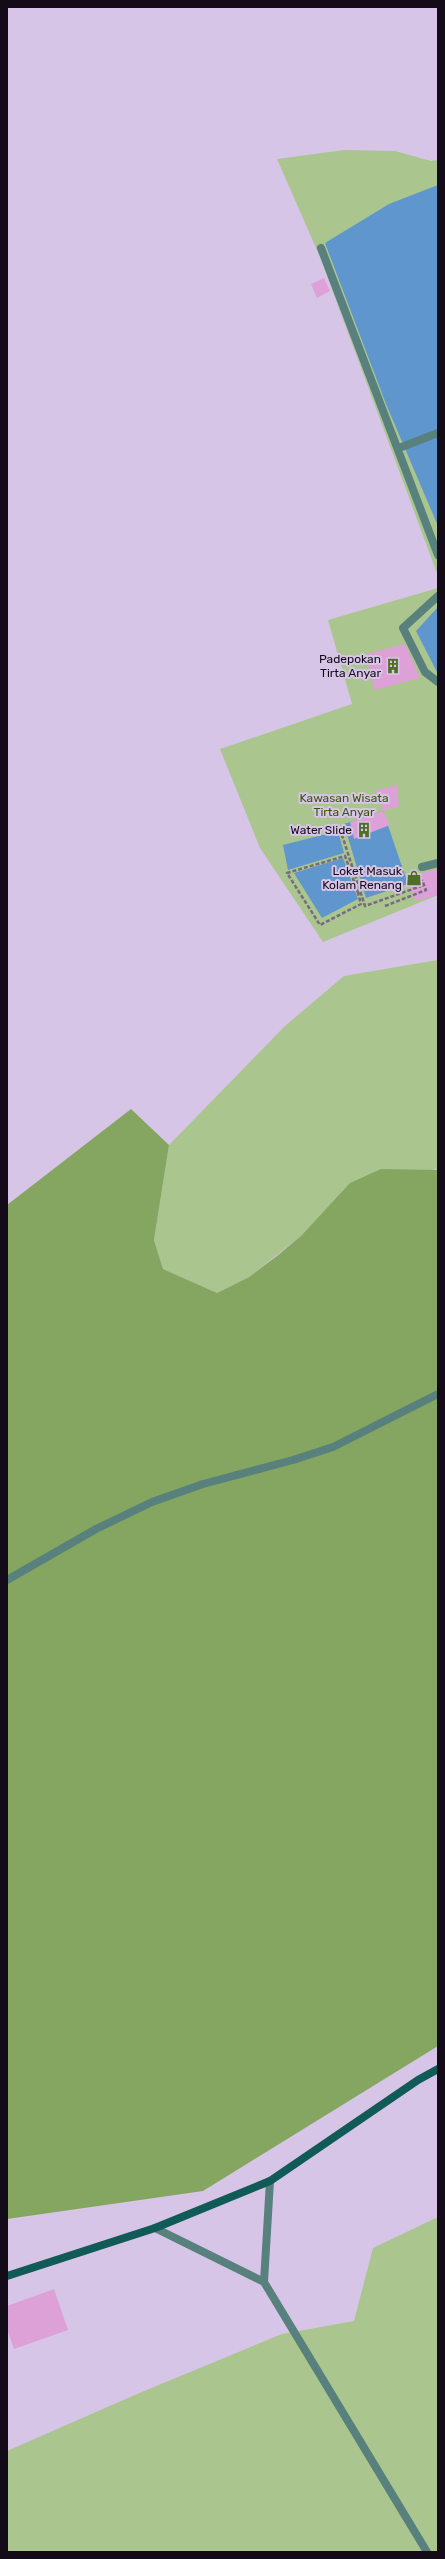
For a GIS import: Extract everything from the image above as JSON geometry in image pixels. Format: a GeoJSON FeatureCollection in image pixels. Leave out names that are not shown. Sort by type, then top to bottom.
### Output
{"type":"FeatureCollection","features":[{"type":"Feature","properties":{"kind":"main road"},"geometry":{"type":"LineString","coordinates":[[7,2276],[155,2228],[270,2181],[418,2080],[438,2069]]}},
{"type":"Feature","properties":{"kind":"lane"},"geometry":{"type":"LineString","coordinates":[[322,248],[400,447],[438,555]]}},
{"type":"Feature","properties":{"kind":"lane"},"geometry":{"type":"LineString","coordinates":[[400,447],[438,433]]}},
{"type":"Feature","properties":{"kind":"lane"},"geometry":{"type":"LineString","coordinates":[[438,596],[403,628],[425,672],[438,682]]}},
{"type":"Feature","properties":{"kind":"lane"},"geometry":{"type":"LineString","coordinates":[[422,867],[438,863]]}},
{"type":"Feature","properties":{"kind":"lane"},"geometry":{"type":"LineString","coordinates":[[7,1580],[96,1529],[152,1502],[203,1484],[294,1460],[333,1446],[438,1394]]}},
{"type":"Feature","properties":{"kind":"lane"},"geometry":{"type":"LineString","coordinates":[[264,2282],[270,2181]]}},
{"type":"Feature","properties":{"kind":"lane"},"geometry":{"type":"LineString","coordinates":[[155,2228],[264,2282],[427,2552]]}},
{"type":"Feature","properties":{"kind":"path"},"geometry":{"type":"LineString","coordinates":[[340,829],[359,893],[361,904],[320,925],[287,873],[345,856],[359,893],[366,906],[424,885],[426,890],[385,906]]}},
{"type":"Feature","properties":{"kind":"green space"},"geometry":{"type":"Polygon","coordinates":[[[344,150],[395,151],[431,161],[438,160],[438,576],[320,257],[277,159],[344,150]]]}},
{"type":"Feature","properties":{"kind":"green space","name":"Kawasan Wisata Tirta Anyar"},"geometry":{"type":"Polygon","coordinates":[[[438,588],[438,895],[323,942],[260,848],[220,749],[352,704],[328,620],[438,588]]]}},
{"type":"Feature","properties":{"kind":"green space"},"geometry":{"type":"Polygon","coordinates":[[[438,960],[438,1170],[435,1169],[302,1235],[249,1277],[217,1293],[163,1269],[154,1240],[169,1145],[285,1026],[344,976],[438,960]]]}},
{"type":"Feature","properties":{"kind":"green space"},"geometry":{"type":"Polygon","coordinates":[[[131,1109],[169,1145],[154,1240],[163,1269],[217,1293],[249,1277],[277,1256],[302,1235],[350,1183],[381,1169],[438,1170],[438,2046],[203,2191],[7,2219],[7,1205],[131,1109]]]}},
{"type":"Feature","properties":{"kind":"green space"},"geometry":{"type":"Polygon","coordinates":[[[438,2217],[438,2552],[7,2552],[7,2451],[137,2394],[282,2334],[354,2321],[373,2248],[438,2217]]]}},
{"type":"Feature","properties":{"kind":"water"},"geometry":{"type":"Polygon","coordinates":[[[438,185],[438,526],[386,404],[325,243],[389,204],[438,185]]]}},
{"type":"Feature","properties":{"kind":"water"},"geometry":{"type":"Polygon","coordinates":[[[438,607],[438,674],[416,631],[438,607]]]}},
{"type":"Feature","properties":{"kind":"water"},"geometry":{"type":"Polygon","coordinates":[[[383,811],[408,884],[366,898],[344,824],[383,811]]]}},
{"type":"Feature","properties":{"kind":"water"},"geometry":{"type":"Polygon","coordinates":[[[338,831],[344,853],[288,870],[283,845],[338,831]]]}},
{"type":"Feature","properties":{"kind":"water"},"geometry":{"type":"Polygon","coordinates":[[[343,858],[358,899],[322,918],[294,873],[343,858]]]}},
{"type":"Feature","properties":{"kind":"building"},"geometry":{"type":"Polygon","coordinates":[[[324,278],[330,291],[317,298],[311,284],[324,278]]]}},
{"type":"Feature","properties":{"kind":"building","name":"Padepokan Tirta Anyar"},"geometry":{"type":"Polygon","coordinates":[[[405,644],[420,678],[374,690],[367,654],[405,644]]]}},
{"type":"Feature","properties":{"kind":"building"},"geometry":{"type":"Polygon","coordinates":[[[397,785],[399,806],[383,811],[375,791],[397,785]]]}},
{"type":"Feature","properties":{"kind":"building","name":"Water Slide"},"geometry":{"type":"Polygon","coordinates":[[[383,811],[390,825],[354,839],[350,822],[383,811]]]}},
{"type":"Feature","properties":{"kind":"building"},"geometry":{"type":"Polygon","coordinates":[[[438,869],[438,895],[415,901],[407,877],[438,869]]]}},
{"type":"Feature","properties":{"kind":"building"},"geometry":{"type":"Polygon","coordinates":[[[54,2289],[68,2330],[14,2349],[7,2329],[7,2306],[54,2289]]]}},
{"type":"Feature","properties":{"kind":"place","name":"Padepokan Tirta Anyar"},"geometry":{"type":"Point","coordinates":[393,666]}},
{"type":"Feature","properties":{"kind":"place","name":"Water Slide"},"geometry":{"type":"Point","coordinates":[364,830]}},
{"type":"Feature","properties":{"kind":"place","name":"Loket Masuk Kolam Renang"},"geometry":{"type":"Point","coordinates":[414,878]}}]}
